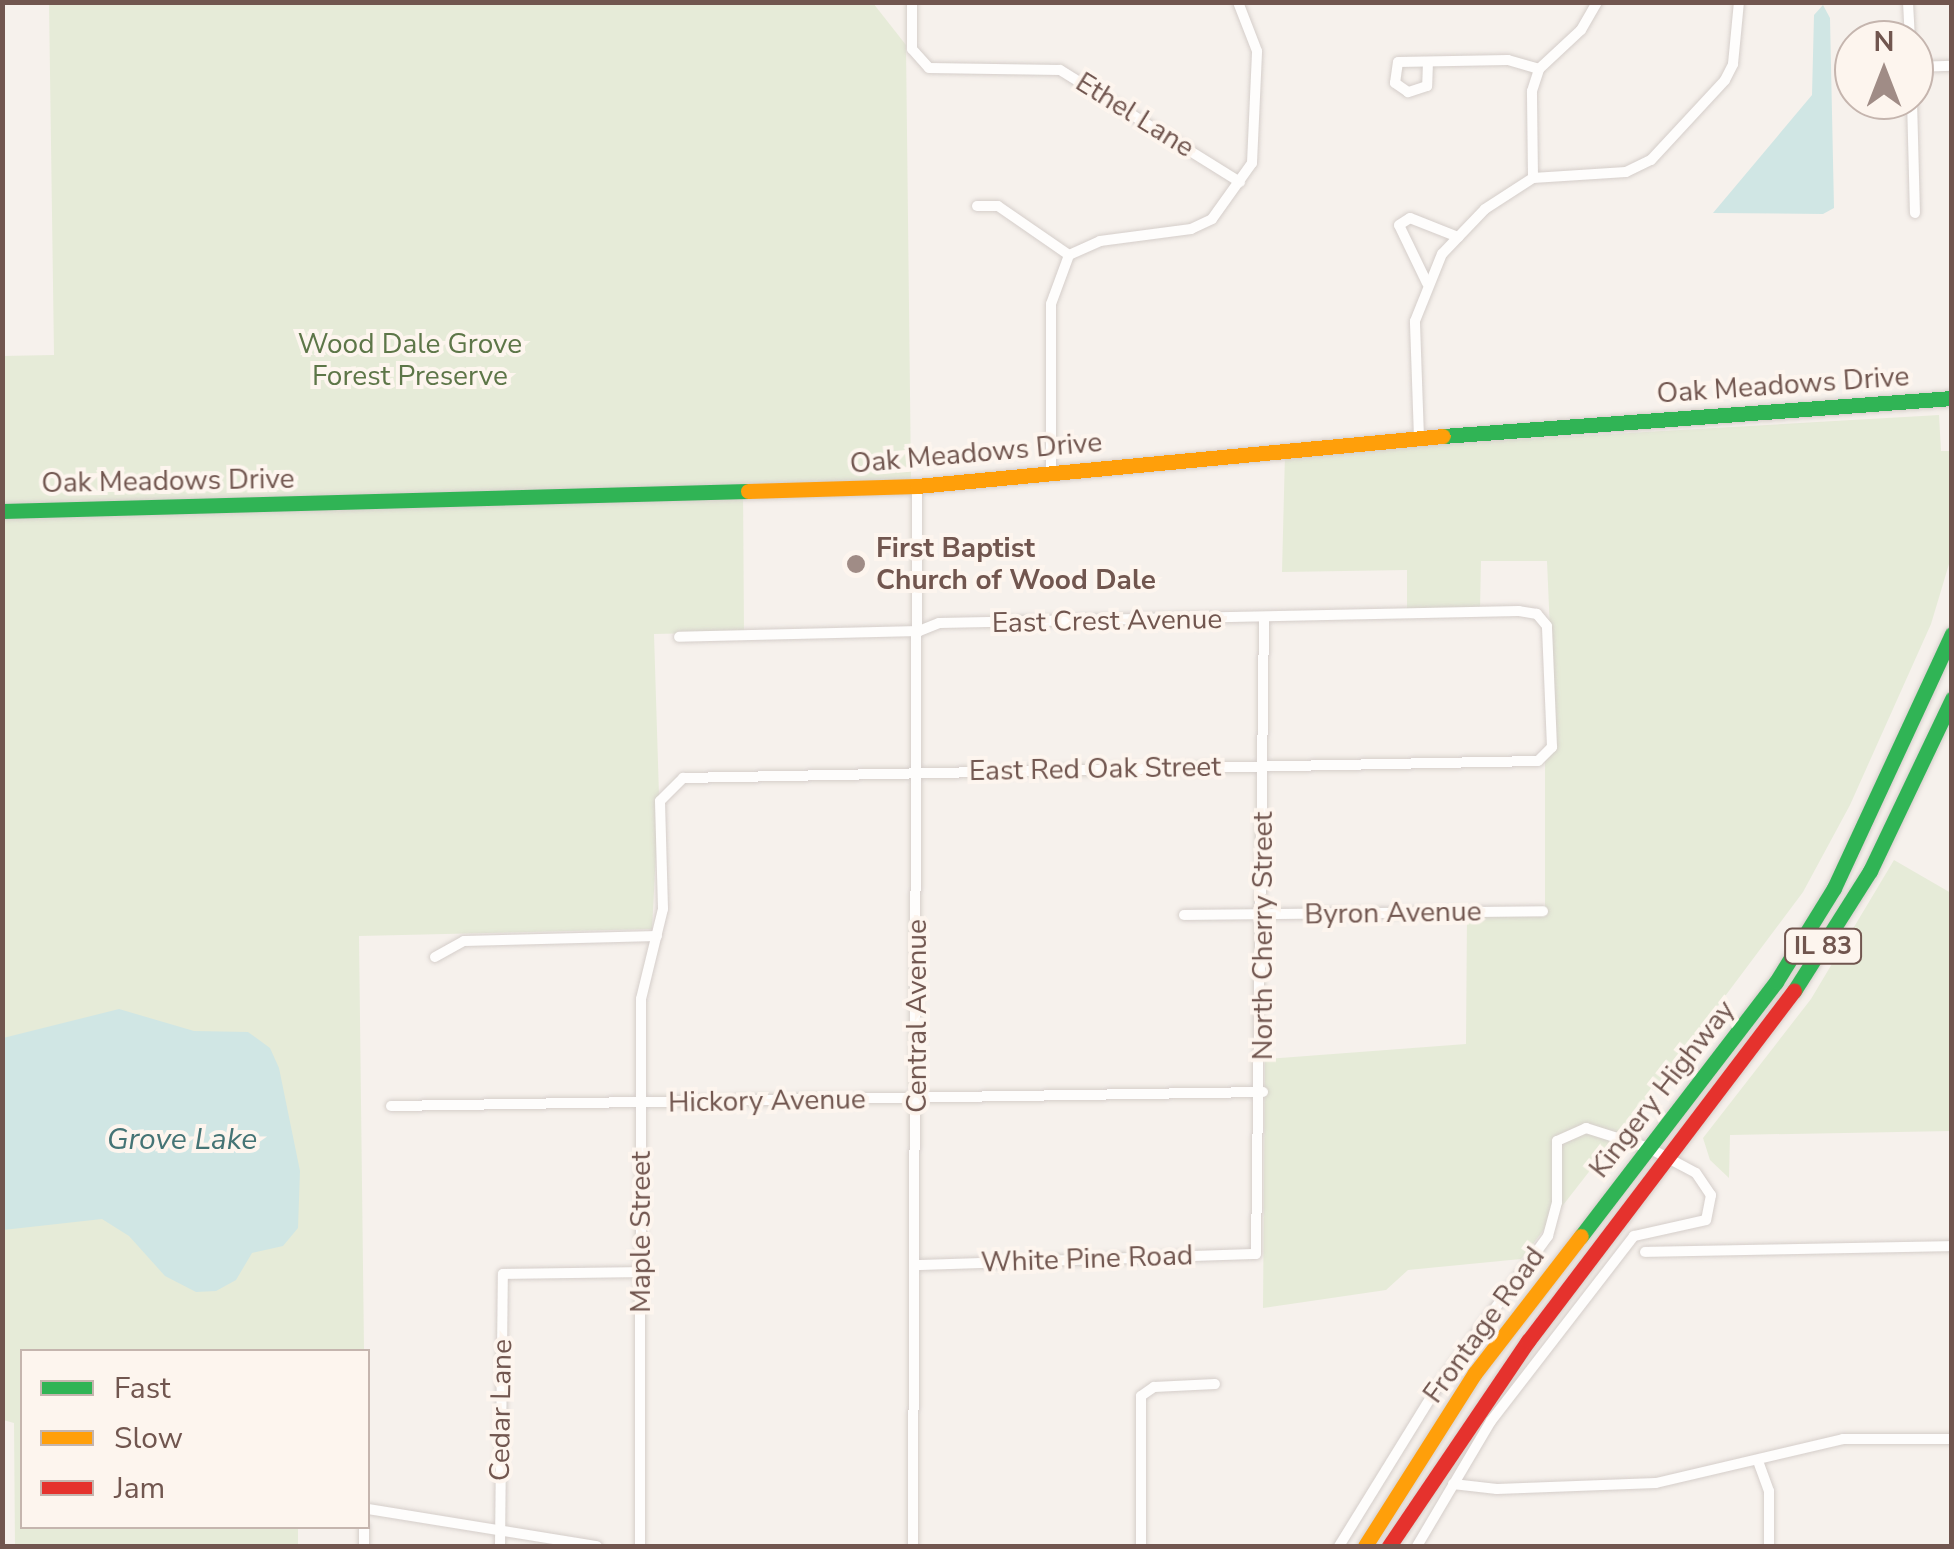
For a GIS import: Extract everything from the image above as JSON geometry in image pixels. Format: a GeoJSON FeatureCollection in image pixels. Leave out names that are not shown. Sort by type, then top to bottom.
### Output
{"type":"FeatureCollection","features":[{"type":"Feature","properties":{"kind":"main road","name":"Oak Meadows Drive"},"geometry":{"type":"LineString","coordinates":[[2,510],[918,486],[1419,438],[1952,398]]}},
{"type":"Feature","properties":{"kind":"main road","name":"Kingery Highway"},"geometry":{"type":"LineString","coordinates":[[1365,1546],[1475,1373],[1776,982],[1834,888],[1924,708],[1952,634]]}},
{"type":"Feature","properties":{"kind":"main road","name":"Kingery Highway"},"geometry":{"type":"LineString","coordinates":[[1389,1546],[1516,1357],[1671,1158],[1797,987],[1870,871],[1949,717],[1952,699]]}},
{"type":"Feature","properties":{"kind":"street","name":"Ethel Lane"},"geometry":{"type":"LineString","coordinates":[[912,2],[912,48],[929,68],[954,72],[1060,70],[1078,76],[1240,182]]}},
{"type":"Feature","properties":{"kind":"street"},"geometry":{"type":"LineString","coordinates":[[1051,471],[1051,304],[1069,254],[1100,241],[1192,229],[1212,219],[1240,182],[1256,143],[1257,51],[1238,2]]}},
{"type":"Feature","properties":{"kind":"street"},"geometry":{"type":"LineString","coordinates":[[1533,178],[1532,92],[1539,70],[1582,30],[1597,2]]}},
{"type":"Feature","properties":{"kind":"street"},"geometry":{"type":"LineString","coordinates":[[1419,438],[1416,322],[1427,283],[1458,238],[1509,190],[1533,178],[1626,172],[1652,160],[1734,64],[1739,2]]}},
{"type":"Feature","properties":{"kind":"street"},"geometry":{"type":"LineString","coordinates":[[1428,62],[1508,60],[1539,70]]}},
{"type":"Feature","properties":{"kind":"street"},"geometry":{"type":"LineString","coordinates":[[1913,120],[1915,213]]}},
{"type":"Feature","properties":{"kind":"street"},"geometry":{"type":"LineString","coordinates":[[977,206],[998,206],[1069,254]]}},
{"type":"Feature","properties":{"kind":"street"},"geometry":{"type":"LineString","coordinates":[[1427,283],[1399,225],[1410,218],[1458,238]]}},
{"type":"Feature","properties":{"kind":"street","name":"Central Avenue"},"geometry":{"type":"LineString","coordinates":[[913,1546],[918,1265],[918,486]]}},
{"type":"Feature","properties":{"kind":"street","name":"East Crest Avenue"},"geometry":{"type":"LineString","coordinates":[[679,637],[919,631],[939,623],[1537,614],[1546,626],[1552,747],[1538,762]]}},
{"type":"Feature","properties":{"kind":"street","name":"North Cherry Street"},"geometry":{"type":"LineString","coordinates":[[1256,1254],[1263,1092],[1264,619]]}},
{"type":"Feature","properties":{"kind":"street","name":"East Red Oak Street"},"geometry":{"type":"LineString","coordinates":[[660,800],[683,778],[915,770],[1538,762]]}},
{"type":"Feature","properties":{"kind":"street","name":"Maple Street"},"geometry":{"type":"LineString","coordinates":[[640,1546],[641,998],[664,909],[660,800]]}},
{"type":"Feature","properties":{"kind":"street","name":"Byron Avenue"},"geometry":{"type":"LineString","coordinates":[[1184,915],[1542,910]]}},
{"type":"Feature","properties":{"kind":"street"},"geometry":{"type":"LineString","coordinates":[[436,957],[464,941],[657,936]]}},
{"type":"Feature","properties":{"kind":"street","name":"Hickory Avenue"},"geometry":{"type":"LineString","coordinates":[[391,1106],[1263,1092]]}},
{"type":"Feature","properties":{"kind":"street","name":"Frontage Road"},"geometry":{"type":"LineString","coordinates":[[1339,1546],[1436,1389],[1548,1236],[1557,1202],[1557,1141],[1586,1128],[1671,1158],[1706,1185],[1712,1204],[1706,1220],[1634,1236],[1543,1348],[1416,1546]]}},
{"type":"Feature","properties":{"kind":"street"},"geometry":{"type":"LineString","coordinates":[[1645,1252],[1952,1246]]}},
{"type":"Feature","properties":{"kind":"street","name":"White Pine Road"},"geometry":{"type":"LineString","coordinates":[[918,1265],[1256,1254]]}},
{"type":"Feature","properties":{"kind":"street","name":"Cedar Lane"},"geometry":{"type":"LineString","coordinates":[[500,1546],[503,1274],[642,1272]]}},
{"type":"Feature","properties":{"kind":"street"},"geometry":{"type":"LineString","coordinates":[[1141,1546],[1141,1396],[1154,1387],[1215,1384]]}},
{"type":"Feature","properties":{"kind":"street"},"geometry":{"type":"LineString","coordinates":[[1454,1484],[1497,1489],[1656,1483],[1843,1439],[1952,1440]]}},
{"type":"Feature","properties":{"kind":"street"},"geometry":{"type":"LineString","coordinates":[[1758,1460],[1769,1490],[1769,1546]]}},
{"type":"Feature","properties":{"kind":"street"},"geometry":{"type":"LineString","coordinates":[[370,1508],[597,1546]]}},
{"type":"Feature","properties":{"kind":"green space","name":"Wood Dale Grove Forest Preserve"},"geometry":{"type":"Polygon","coordinates":[[[49,3],[873,3],[906,45],[911,480],[743,486],[744,632],[654,634],[659,795],[652,929],[359,936],[364,1349],[20,1349],[20,1529],[298,1529],[298,1546],[15,1546],[14,1423],[3,1420],[2,356],[54,355],[49,3]]]}},
{"type":"Feature","properties":{"kind":"green space"},"geometry":{"type":"Polygon","coordinates":[[[1939,415],[1941,451],[1951,451],[1952,554],[1931,624],[1850,805],[1803,892],[1711,1015],[1521,1259],[1408,1270],[1386,1290],[1263,1308],[1265,1059],[1466,1044],[1467,914],[1545,912],[1545,758],[1555,747],[1547,561],[1481,561],[1480,610],[1407,610],[1407,570],[1282,572],[1285,453],[1939,415]]]}},
{"type":"Feature","properties":{"kind":"green space"},"geometry":{"type":"Polygon","coordinates":[[[1894,860],[1951,893],[1951,1131],[1730,1135],[1729,1178],[1710,1160],[1703,1138],[1811,999],[1894,860]]]}},
{"type":"Feature","properties":{"kind":"water"},"geometry":{"type":"Polygon","coordinates":[[[1823,5],[1830,18],[1834,208],[1823,214],[1713,213],[1812,95],[1814,15],[1823,5]]]}},
{"type":"Feature","properties":{"kind":"water","name":"Grove Lake"},"geometry":{"type":"Polygon","coordinates":[[[119,1009],[194,1031],[248,1032],[270,1048],[279,1068],[300,1171],[298,1228],[283,1246],[252,1253],[236,1280],[216,1291],[196,1292],[165,1276],[129,1236],[102,1219],[3,1230],[3,1038],[119,1009]]]}},
{"type":"Feature","properties":{"kind":"traffic: fast"},"geometry":{"type":"LineString","coordinates":[[1443,436],[1952,398]]}},
{"type":"Feature","properties":{"kind":"traffic: fast"},"geometry":{"type":"LineString","coordinates":[[2,511],[748,491]]}},
{"type":"Feature","properties":{"kind":"traffic: fast"},"geometry":{"type":"LineString","coordinates":[[1581,1236],[1776,982],[1834,888],[1952,634]]}},
{"type":"Feature","properties":{"kind":"traffic: fast"},"geometry":{"type":"LineString","coordinates":[[1794,991],[1870,871],[1952,699]]}},
{"type":"Feature","properties":{"kind":"traffic: slow"},"geometry":{"type":"LineString","coordinates":[[748,491],[917,486],[1443,436]]}},
{"type":"Feature","properties":{"kind":"traffic: slow"},"geometry":{"type":"LineString","coordinates":[[1365,1546],[1475,1373],[1581,1236]]}},
{"type":"Feature","properties":{"kind":"traffic: jam"},"geometry":{"type":"LineString","coordinates":[[1389,1546],[1528,1341],[1794,991]]}},
{"type":"Feature","properties":{"kind":"place","name":"First Baptist Church of Wood Dale"},"geometry":{"type":"Point","coordinates":[856,564]}}]}
